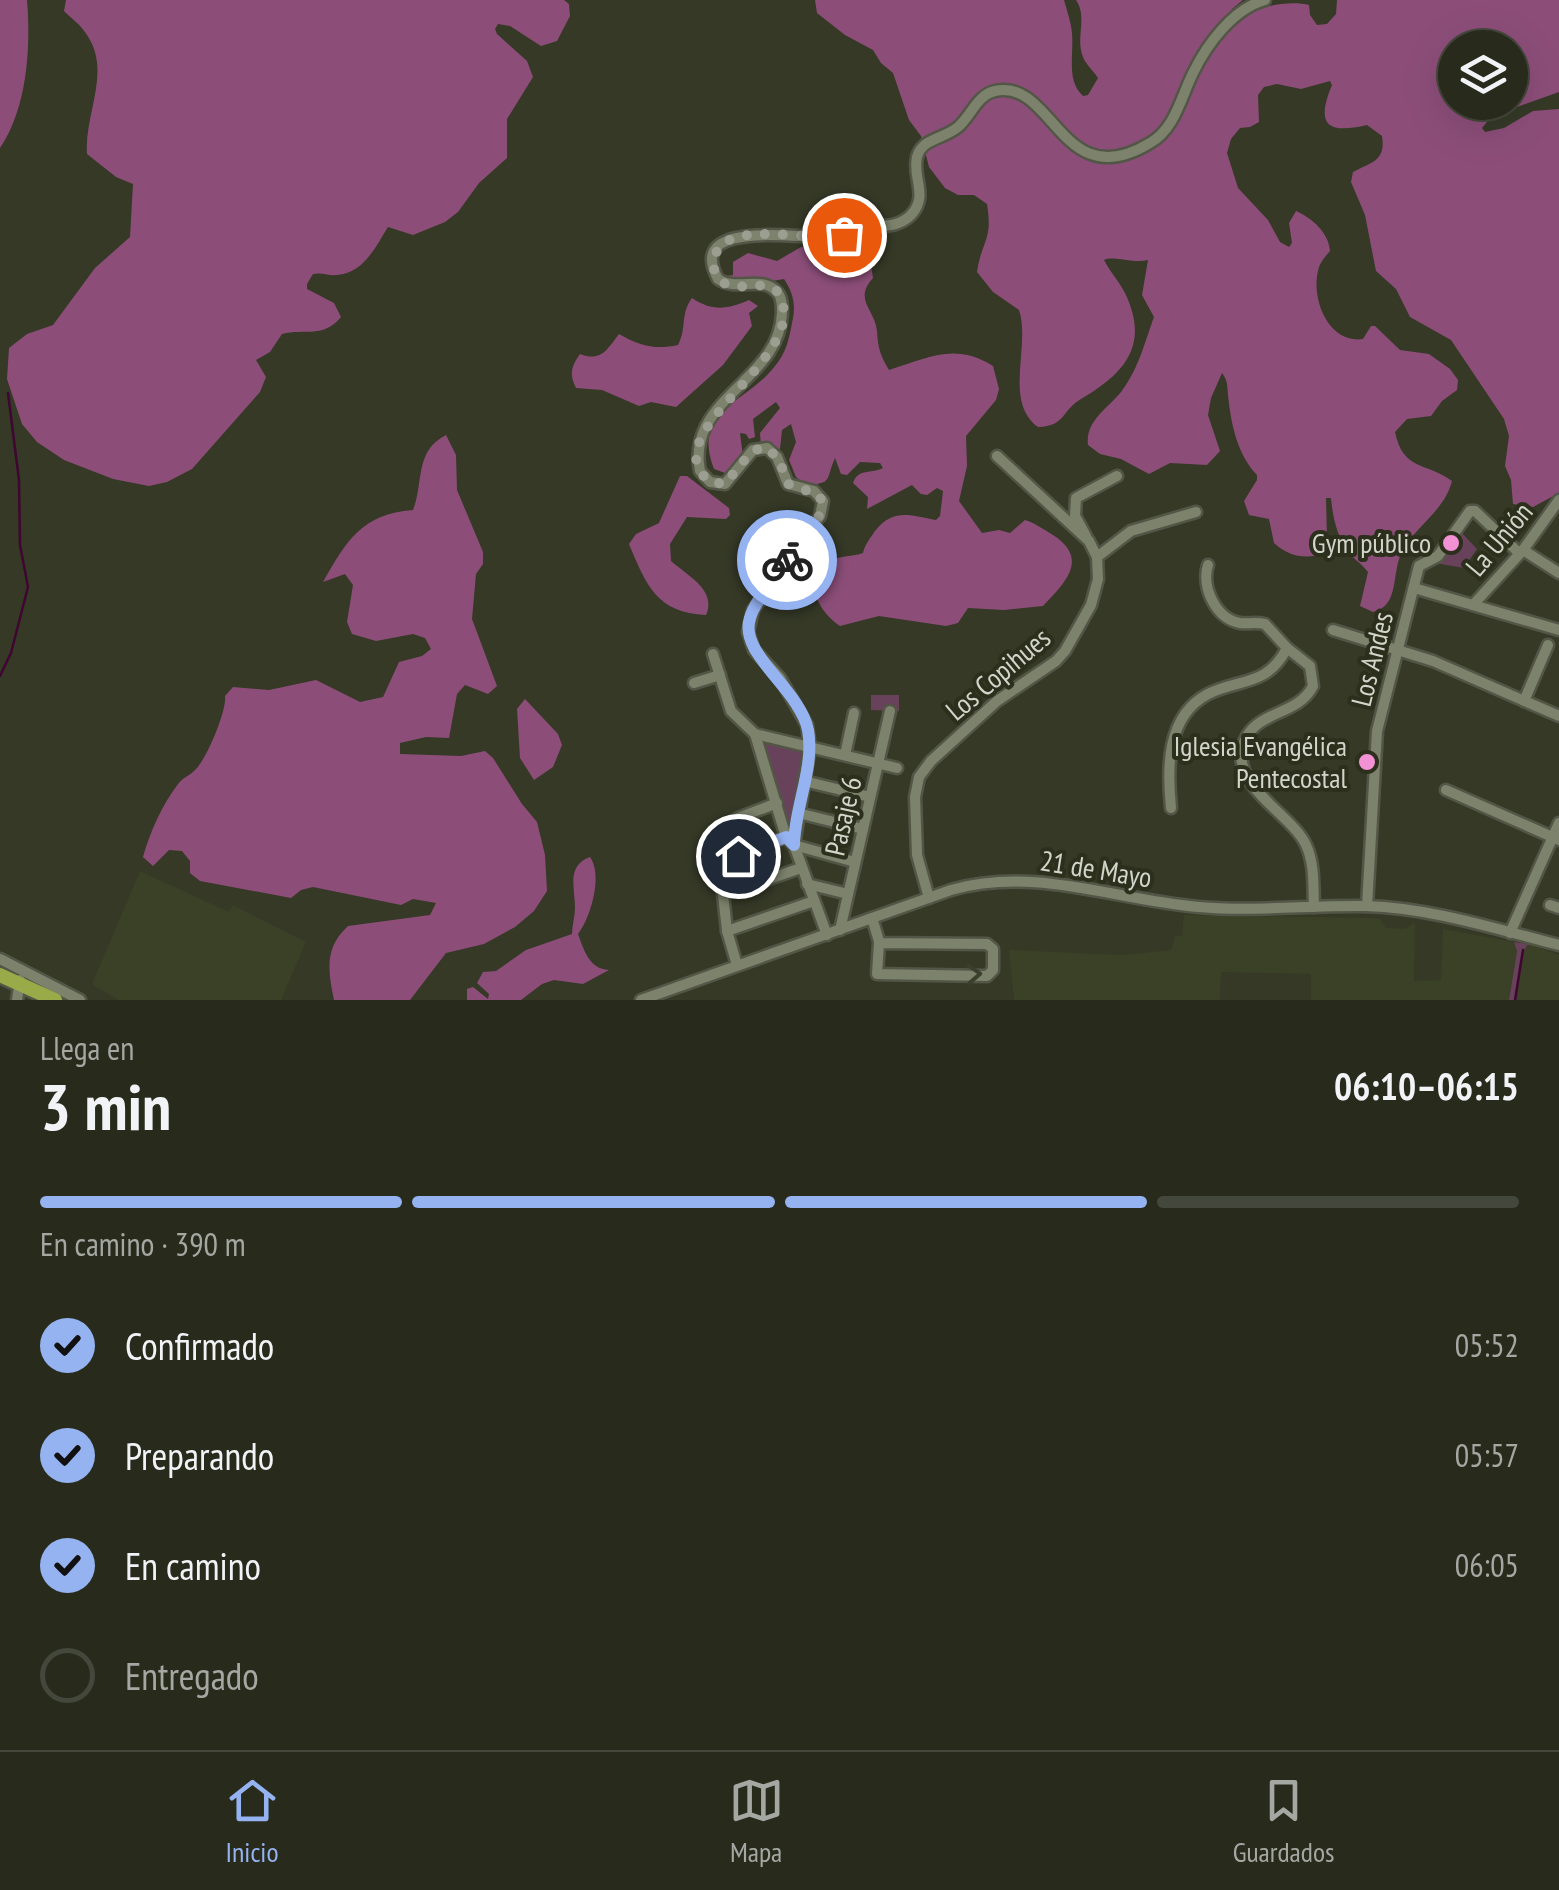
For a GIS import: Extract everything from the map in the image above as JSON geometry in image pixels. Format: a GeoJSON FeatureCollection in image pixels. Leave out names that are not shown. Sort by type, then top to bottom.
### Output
{"type":"FeatureCollection","features":[{"type":"Feature","properties":{"kind":"highway"},"geometry":{"type":"LineString","coordinates":[[0,975],[22,976],[55,1000]]}},
{"type":"Feature","properties":{"kind":"street"},"geometry":{"type":"LineString","coordinates":[[790,841],[810,747],[805,720],[780,678],[754,650],[748,627],[756,605],[822,513],[823,501],[814,492],[788,484],[778,457],[763,447],[751,452],[725,484],[710,482],[700,472],[699,448],[706,426],[768,356],[782,316],[779,294],[769,286],[732,286],[718,279],[714,267],[717,250],[741,235],[828,239],[902,222],[920,199],[916,162],[922,146],[957,128],[982,98],[997,91],[1026,98],[1084,153],[1116,156],[1144,147],[1166,129],[1196,66],[1228,24],[1244,8],[1265,0]]}},
{"type":"Feature","properties":{"kind":"street"},"geometry":{"type":"LineString","coordinates":[[997,456],[1089,541]]}},
{"type":"Feature","properties":{"kind":"street"},"geometry":{"type":"LineString","coordinates":[[1117,476],[1098,489],[1079,494],[1074,502],[1075,516],[1098,557],[1124,534],[1196,512]]}},
{"type":"Feature","properties":{"kind":"street","name":"La Unión"},"geometry":{"type":"LineString","coordinates":[[1472,605],[1521,551],[1559,500]]}},
{"type":"Feature","properties":{"kind":"street","name":"Los Andes"},"geometry":{"type":"LineString","coordinates":[[1367,906],[1377,731],[1419,566],[1438,556],[1470,511],[1475,511],[1521,551]]}},
{"type":"Feature","properties":{"kind":"street"},"geometry":{"type":"LineString","coordinates":[[1521,551],[1559,573]]}},
{"type":"Feature","properties":{"kind":"street","name":"Los Copihues"},"geometry":{"type":"LineString","coordinates":[[929,898],[917,855],[915,797],[919,777],[931,760],[997,702],[1060,658],[1093,599],[1098,557]]}},
{"type":"Feature","properties":{"kind":"street"},"geometry":{"type":"LineString","coordinates":[[1208,565],[1204,580],[1224,615],[1235,622],[1264,624],[1310,666],[1313,686],[1300,703],[1252,730],[1242,758],[1259,794],[1291,824],[1307,847],[1314,907]]}},
{"type":"Feature","properties":{"kind":"street"},"geometry":{"type":"LineString","coordinates":[[1414,588],[1559,630]]}},
{"type":"Feature","properties":{"kind":"street"},"geometry":{"type":"LineString","coordinates":[[1332,630],[1443,665],[1559,716]]}},
{"type":"Feature","properties":{"kind":"street"},"geometry":{"type":"LineString","coordinates":[[1524,701],[1548,646]]}},
{"type":"Feature","properties":{"kind":"street"},"geometry":{"type":"LineString","coordinates":[[1171,808],[1170,748],[1194,705],[1206,695],[1236,687],[1273,668],[1287,648]]}},
{"type":"Feature","properties":{"kind":"street"},"geometry":{"type":"LineString","coordinates":[[713,654],[731,712],[756,734],[896,768]]}},
{"type":"Feature","properties":{"kind":"street"},"geometry":{"type":"LineString","coordinates":[[694,684],[720,675]]}},
{"type":"Feature","properties":{"kind":"street","name":"Pasaje 6"},"geometry":{"type":"LineString","coordinates":[[840,930],[890,712]]}},
{"type":"Feature","properties":{"kind":"street"},"geometry":{"type":"LineString","coordinates":[[845,755],[854,713]]}},
{"type":"Feature","properties":{"kind":"street"},"geometry":{"type":"LineString","coordinates":[[756,734],[790,841],[827,935]]}},
{"type":"Feature","properties":{"kind":"street"},"geometry":{"type":"LineString","coordinates":[[804,781],[870,797]]}},
{"type":"Feature","properties":{"kind":"street"},"geometry":{"type":"LineString","coordinates":[[1446,790],[1556,839]]}},
{"type":"Feature","properties":{"kind":"street"},"geometry":{"type":"LineString","coordinates":[[738,818],[777,804]]}},
{"type":"Feature","properties":{"kind":"street"},"geometry":{"type":"LineString","coordinates":[[798,813],[863,828]]}},
{"type":"Feature","properties":{"kind":"street"},"geometry":{"type":"LineString","coordinates":[[1510,932],[1556,839],[1559,823]]}},
{"type":"Feature","properties":{"kind":"street"},"geometry":{"type":"LineString","coordinates":[[738,856],[790,841],[856,862]]}},
{"type":"Feature","properties":{"kind":"street"},"geometry":{"type":"LineString","coordinates":[[737,965],[727,931],[724,889],[802,868]]}},
{"type":"Feature","properties":{"kind":"street","name":"21 de Mayo"},"geometry":{"type":"LineString","coordinates":[[640,1000],[929,898],[982,882],[1015,880],[1197,907],[1367,906],[1446,916],[1559,946]]}},
{"type":"Feature","properties":{"kind":"street"},"geometry":{"type":"LineString","coordinates":[[807,884],[848,894]]}},
{"type":"Feature","properties":{"kind":"street"},"geometry":{"type":"LineString","coordinates":[[727,931],[814,902]]}},
{"type":"Feature","properties":{"kind":"street"},"geometry":{"type":"LineString","coordinates":[[872,918],[879,943],[877,974],[987,976],[993,970],[993,949],[988,944],[879,943]]}},
{"type":"Feature","properties":{"kind":"street"},"geometry":{"type":"LineString","coordinates":[[0,959],[22,976],[80,1000]]}},
{"type":"Feature","properties":{"kind":"street"},"geometry":{"type":"LineString","coordinates":[[18,1000],[22,976]]}},
{"type":"Feature","properties":{"kind":"shaded area"},"geometry":{"type":"Polygon","coordinates":[[[0,0],[27,0],[28,38],[21,96],[0,148],[0,0]]]}},
{"type":"Feature","properties":{"kind":"shaded area"},"geometry":{"type":"Polygon","coordinates":[[[66,0],[564,0],[569,4],[570,16],[557,41],[541,46],[510,26],[498,24],[497,34],[527,61],[533,77],[507,119],[507,158],[445,222],[413,235],[388,227],[355,269],[337,275],[313,274],[307,289],[334,303],[341,317],[327,328],[282,334],[270,352],[256,360],[266,377],[260,392],[192,469],[149,486],[113,479],[64,460],[37,442],[22,424],[7,379],[9,348],[27,334],[53,325],[95,268],[130,237],[133,184],[116,177],[87,154],[97,64],[87,35],[64,11],[66,0]]]}},
{"type":"Feature","properties":{"kind":"shaded area"},"geometry":{"type":"Polygon","coordinates":[[[815,0],[1064,0],[1072,33],[1074,83],[1083,96],[1088,95],[1098,78],[1081,50],[1081,14],[1076,0],[1243,0],[1200,53],[1217,45],[1245,16],[1282,4],[1309,5],[1317,25],[1327,24],[1336,14],[1337,0],[1559,0],[1559,92],[1528,103],[1528,30],[1438,30],[1438,120],[1489,120],[1482,128],[1485,132],[1528,120],[1533,111],[1559,109],[1559,493],[1533,507],[1513,504],[1505,466],[1509,436],[1504,419],[1451,340],[1410,317],[1396,289],[1376,271],[1365,215],[1351,182],[1353,172],[1380,156],[1382,136],[1367,125],[1343,128],[1328,124],[1325,110],[1330,81],[1301,89],[1277,84],[1264,87],[1258,95],[1259,122],[1240,128],[1227,153],[1238,188],[1268,220],[1280,242],[1289,247],[1292,243],[1289,223],[1296,211],[1323,232],[1330,251],[1319,268],[1317,295],[1332,327],[1351,339],[1363,339],[1375,326],[1400,350],[1429,354],[1458,380],[1457,390],[1431,416],[1407,419],[1395,432],[1410,460],[1452,481],[1443,502],[1402,552],[1391,596],[1382,609],[1373,612],[1360,606],[1368,572],[1342,541],[1331,498],[1326,498],[1327,540],[1314,556],[1298,556],[1283,550],[1274,543],[1269,519],[1249,515],[1244,501],[1257,475],[1236,438],[1222,373],[1208,415],[1220,451],[1207,465],[1170,463],[1149,474],[1088,445],[1094,422],[1132,374],[1154,317],[1142,295],[1148,260],[1104,260],[1132,311],[1134,343],[1129,356],[1110,379],[1059,421],[1038,427],[1022,403],[1019,310],[993,292],[977,272],[988,233],[987,204],[974,195],[958,195],[945,188],[929,167],[921,136],[909,120],[893,73],[873,50],[817,13],[815,0]]]}},
{"type":"Feature","properties":{"kind":"shaded area"},"geometry":{"type":"Polygon","coordinates":[[[863,244],[878,254],[871,265],[873,278],[865,299],[889,370],[941,354],[966,355],[993,366],[999,389],[996,400],[966,436],[967,466],[959,501],[982,533],[1010,533],[1025,520],[1064,544],[1072,562],[1070,571],[1043,606],[968,608],[958,623],[946,626],[879,616],[840,626],[819,604],[814,585],[822,568],[835,559],[863,553],[875,531],[895,516],[936,520],[943,491],[937,488],[927,495],[921,494],[912,485],[867,509],[868,497],[853,483],[862,473],[883,468],[880,463],[860,462],[847,475],[841,474],[835,458],[825,481],[806,485],[796,477],[789,460],[796,442],[791,424],[782,430],[780,449],[761,446],[760,433],[780,408],[776,402],[753,419],[755,437],[749,439],[740,433],[743,457],[736,467],[725,473],[714,469],[709,449],[716,420],[779,361],[794,311],[784,279],[753,277],[728,281],[727,276],[733,275],[733,262],[748,253],[777,261],[801,247],[838,251],[863,244]]]}},
{"type":"Feature","properties":{"kind":"shaded area"},"geometry":{"type":"Polygon","coordinates":[[[692,298],[714,307],[749,300],[758,306],[749,313],[752,326],[723,365],[676,407],[651,402],[639,406],[602,390],[576,388],[572,371],[580,354],[598,355],[619,334],[648,346],[678,345],[692,298]]]}},
{"type":"Feature","properties":{"kind":"shaded area"},"geometry":{"type":"Polygon","coordinates":[[[446,435],[456,455],[457,490],[483,552],[483,564],[476,574],[472,619],[497,686],[488,694],[465,685],[457,694],[449,738],[426,737],[400,743],[400,754],[461,756],[485,751],[493,758],[537,822],[545,855],[547,891],[534,911],[515,927],[484,944],[446,953],[410,1000],[334,1000],[331,951],[348,926],[430,915],[436,903],[413,899],[401,905],[313,887],[291,898],[200,881],[190,873],[190,861],[182,851],[169,850],[153,866],[143,857],[167,801],[205,755],[220,722],[225,696],[233,687],[269,690],[316,680],[360,702],[383,697],[399,662],[422,656],[431,649],[425,638],[413,634],[376,641],[352,634],[347,622],[353,585],[345,574],[323,582],[349,542],[368,523],[413,510],[424,459],[446,435]]]}},
{"type":"Feature","properties":{"kind":"shaded area"},"geometry":{"type":"Polygon","coordinates":[[[680,476],[687,476],[729,508],[726,519],[687,517],[670,544],[671,561],[708,598],[706,615],[676,609],[656,594],[629,544],[636,534],[659,523],[680,476]]]}},
{"type":"Feature","properties":{"kind":"shaded area"},"geometry":{"type":"Polygon","coordinates":[[[1460,531],[1477,549],[1464,568],[1435,563],[1460,531]]]}},
{"type":"Feature","properties":{"kind":"shaded area"},"geometry":{"type":"Polygon","coordinates":[[[871,695],[899,695],[899,711],[871,710],[871,695]]]}},
{"type":"Feature","properties":{"kind":"shaded area"},"geometry":{"type":"Polygon","coordinates":[[[525,699],[558,734],[562,745],[553,767],[534,780],[520,758],[517,709],[525,699]]]}},
{"type":"Feature","properties":{"kind":"shaded area"},"geometry":{"type":"Polygon","coordinates":[[[758,737],[811,750],[790,840],[758,737]]]}},
{"type":"Feature","properties":{"kind":"shaded area"},"geometry":{"type":"Polygon","coordinates":[[[590,857],[595,874],[594,896],[578,934],[592,962],[609,970],[583,984],[554,980],[542,984],[521,1000],[467,1000],[467,989],[473,987],[488,999],[489,994],[477,983],[483,972],[496,971],[526,950],[572,934],[575,872],[590,857]]]}},
{"type":"Feature","properties":{"kind":"shaded area"},"geometry":{"type":"Polygon","coordinates":[[[140,871],[229,912],[233,905],[306,942],[281,1000],[118,1000],[92,984],[140,871]]]}},
{"type":"Feature","properties":{"kind":"shaded area"},"geometry":{"type":"Polygon","coordinates":[[[1184,915],[1372,918],[1380,919],[1386,928],[1405,929],[1415,922],[1414,981],[1441,980],[1443,929],[1514,942],[1517,951],[1509,1000],[1311,1000],[1311,974],[1221,972],[1220,1000],[1014,1000],[1009,950],[1122,955],[1171,950],[1175,936],[1182,936],[1184,915]]]}},
{"type":"Feature","properties":{"kind":"shaded area"},"geometry":{"type":"Polygon","coordinates":[[[1514,942],[1528,944],[1522,954],[1516,1000],[1509,1000],[1517,951],[1514,942]]]}},
{"type":"Feature","properties":{"kind":"shaded area"},"geometry":{"type":"Polygon","coordinates":[[[1528,944],[1559,955],[1559,1000],[1517,1000],[1522,954],[1528,944]]]}},
{"type":"Feature","properties":{"kind":"waterway"},"geometry":{"type":"LineString","coordinates":[[0,676],[11,653],[28,587],[20,545],[19,480],[8,393]]}},
{"type":"Feature","properties":{"kind":"waterway"},"geometry":{"type":"LineString","coordinates":[[1515,1000],[1523,950]]}},
{"type":"Feature","properties":{"kind":"way so far"},"geometry":{"type":"LineString","coordinates":[[787,560],[822,513],[819,495],[788,484],[778,457],[763,447],[751,452],[725,484],[710,482],[699,468],[699,448],[706,426],[768,356],[782,316],[776,290],[760,284],[724,283],[715,274],[714,260],[720,246],[736,236],[778,234],[822,239],[844,235]]}},
{"type":"Feature","properties":{"kind":"place","name":"Gym público"},"geometry":{"type":"Point","coordinates":[1451,543]}},
{"type":"Feature","properties":{"kind":"place","name":"Iglesia Evangélica Pentecostal"},"geometry":{"type":"Point","coordinates":[1367,762]}},
{"type":"Feature","properties":{"kind":"route"},"geometry":{"type":"LineString","coordinates":[[738,856],[786,837],[794,845],[810,747],[808,730],[786,686],[749,642],[748,632],[753,610],[787,560]]}}]}
